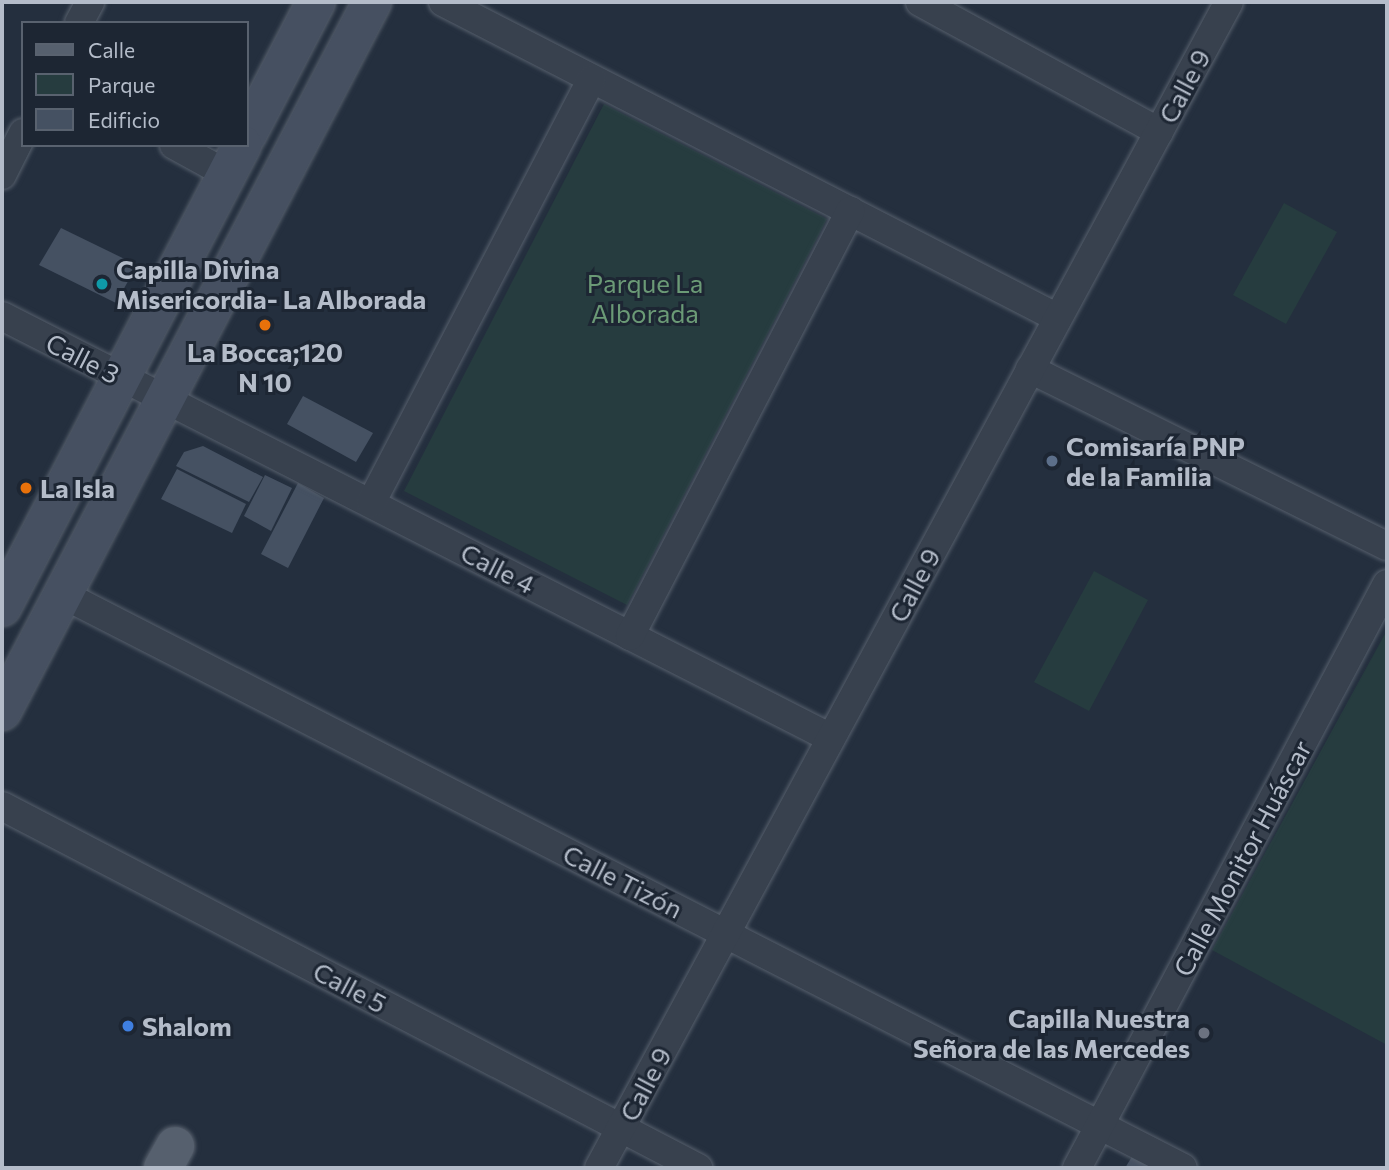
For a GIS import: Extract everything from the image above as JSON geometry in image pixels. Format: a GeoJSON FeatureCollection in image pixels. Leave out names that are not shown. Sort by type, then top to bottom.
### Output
{"type":"FeatureCollection","features":[{"type":"Feature","properties":{"kind":"street"},"geometry":{"type":"LineString","coordinates":[[80,21],[90,2]]}},
{"type":"Feature","properties":{"kind":"street"},"geometry":{"type":"LineString","coordinates":[[2,711],[372,2]]}},
{"type":"Feature","properties":{"kind":"street"},"geometry":{"type":"LineString","coordinates":[[443,2],[1058,318]]}},
{"type":"Feature","properties":{"kind":"street"},"geometry":{"type":"LineString","coordinates":[[920,2],[1158,132]]}},
{"type":"Feature","properties":{"kind":"street","name":"Calle 9"},"geometry":{"type":"LineString","coordinates":[[599,1168],[1229,2]]}},
{"type":"Feature","properties":{"kind":"street"},"geometry":{"type":"LineString","coordinates":[[248,133],[312,11],[350,43]]}},
{"type":"Feature","properties":{"kind":"street"},"geometry":{"type":"LineString","coordinates":[[371,503],[592,79]]}},
{"type":"Feature","properties":{"kind":"street"},"geometry":{"type":"LineString","coordinates":[[2,175],[21,137]]}},
{"type":"Feature","properties":{"kind":"street"},"geometry":{"type":"LineString","coordinates":[[2,607],[11,566],[121,377],[234,160],[182,147]]}},
{"type":"Feature","properties":{"kind":"street"},"geometry":{"type":"LineString","coordinates":[[630,636],[850,211]]}},
{"type":"Feature","properties":{"kind":"street","name":"Calle 3"},"geometry":{"type":"LineString","coordinates":[[2,316],[165,398]]}},
{"type":"Feature","properties":{"kind":"street"},"geometry":{"type":"LineString","coordinates":[[1030,369],[1387,546]]}},
{"type":"Feature","properties":{"kind":"street","name":"Calle 4"},"geometry":{"type":"LineString","coordinates":[[165,398],[831,738]]}},
{"type":"Feature","properties":{"kind":"street","name":"Calle Monitor Huáscar"},"geometry":{"type":"LineString","coordinates":[[1077,1168],[1387,584]]}},
{"type":"Feature","properties":{"kind":"street","name":"Calle Tizón"},"geometry":{"type":"LineString","coordinates":[[62,594],[1183,1168]]}},
{"type":"Feature","properties":{"kind":"street","name":"Calle 5"},"geometry":{"type":"LineString","coordinates":[[2,806],[698,1168]]}},
{"type":"Feature","properties":{"kind":"green space","name":"Parque La Alborada"},"geometry":{"type":"Polygon","coordinates":[[[604,104],[827,219],[627,605],[404,491],[604,104]]]}},
{"type":"Feature","properties":{"kind":"green space"},"geometry":{"type":"Polygon","coordinates":[[[1284,203],[1337,232],[1286,324],[1233,295],[1284,203]]]}},
{"type":"Feature","properties":{"kind":"green space"},"geometry":{"type":"Polygon","coordinates":[[[1094,571],[1148,600],[1089,711],[1034,682],[1094,571]]]}},
{"type":"Feature","properties":{"kind":"green space"},"geometry":{"type":"Polygon","coordinates":[[[1387,630],[1387,1045],[1212,950],[1387,630]]]}},
{"type":"Feature","properties":{"kind":"building","name":"Capilla Divina Misericordia- La Alborada"},"geometry":{"type":"Polygon","coordinates":[[[61,228],[137,265],[116,303],[39,265],[61,228]]]}},
{"type":"Feature","properties":{"kind":"building"},"geometry":{"type":"Polygon","coordinates":[[[303,396],[373,433],[356,462],[287,424],[303,396]]]}},
{"type":"Feature","properties":{"kind":"building"},"geometry":{"type":"Polygon","coordinates":[[[203,446],[263,477],[249,502],[176,466],[184,452],[203,446]]]}},
{"type":"Feature","properties":{"kind":"building"},"geometry":{"type":"Polygon","coordinates":[[[177,469],[246,504],[232,533],[161,499],[177,469]]]}},
{"type":"Feature","properties":{"kind":"building"},"geometry":{"type":"Polygon","coordinates":[[[265,475],[292,488],[271,531],[244,516],[265,475]]]}},
{"type":"Feature","properties":{"kind":"building"},"geometry":{"type":"Polygon","coordinates":[[[298,483],[324,498],[288,568],[261,554],[298,483]]]}},
{"type":"Feature","properties":{"kind":"building"},"geometry":{"type":"Polygon","coordinates":[[[1133,1155],[1158,1168],[1125,1168],[1133,1155]]]}},
{"type":"Feature","properties":{"kind":"place","name":"Capilla Divina Misericordia- La Alborada"},"geometry":{"type":"Point","coordinates":[102,284]}},
{"type":"Feature","properties":{"kind":"place","name":"La Bocca;120 N 10"},"geometry":{"type":"Point","coordinates":[265,325]}},
{"type":"Feature","properties":{"kind":"place","name":"Comisaría PNP de la Familia"},"geometry":{"type":"Point","coordinates":[1052,461]}},
{"type":"Feature","properties":{"kind":"place","name":"La Isla"},"geometry":{"type":"Point","coordinates":[26,488]}},
{"type":"Feature","properties":{"kind":"place","name":"Shalom"},"geometry":{"type":"Point","coordinates":[128,1026]}},
{"type":"Feature","properties":{"kind":"place","name":"Capilla Nuestra Señora de las Mercedes"},"geometry":{"type":"Point","coordinates":[1204,1033]}}]}
